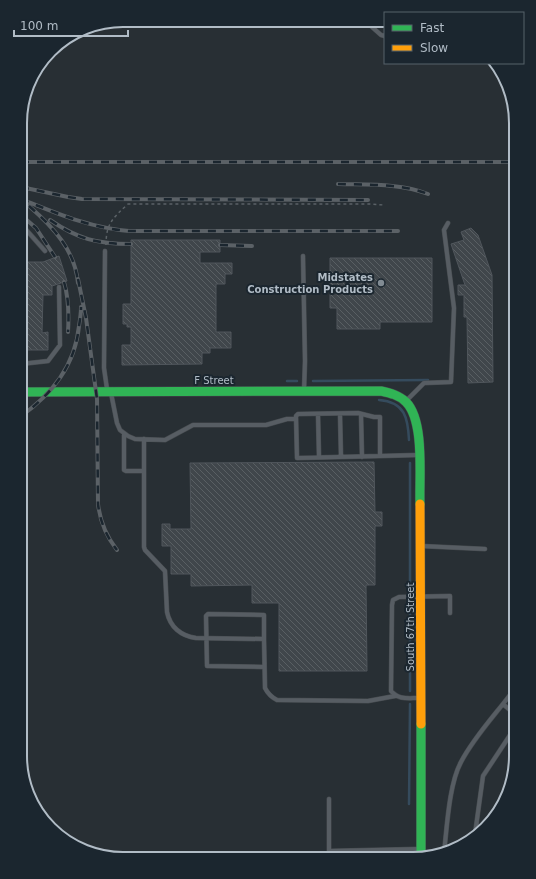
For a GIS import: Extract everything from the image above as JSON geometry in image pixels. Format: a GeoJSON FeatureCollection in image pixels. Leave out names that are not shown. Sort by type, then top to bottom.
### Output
{"type":"FeatureCollection","features":[{"type":"Feature","properties":{"kind":"street","name":"F Street"},"geometry":{"type":"LineString","coordinates":[[27,392],[381,391],[392,393],[406,401]]}},
{"type":"Feature","properties":{"kind":"street","name":"South 67th Street"},"geometry":{"type":"LineString","coordinates":[[406,401],[417,419],[420,455],[421,851]]}},
{"type":"Feature","properties":{"kind":"lane"},"geometry":{"type":"LineString","coordinates":[[373,27],[381,35],[384,36]]}},
{"type":"Feature","properties":{"kind":"lane"},"geometry":{"type":"LineString","coordinates":[[406,401],[424,383],[452,382],[454,308],[444,230],[448,223]]}},
{"type":"Feature","properties":{"kind":"lane"},"geometry":{"type":"LineString","coordinates":[[27,231],[45,251]]}},
{"type":"Feature","properties":{"kind":"lane"},"geometry":{"type":"LineString","coordinates":[[106,251],[104,368],[120,430],[135,439],[165,440],[193,425],[266,426],[287,419],[296,419]]}},
{"type":"Feature","properties":{"kind":"lane"},"geometry":{"type":"LineString","coordinates":[[303,256],[305,361],[304,391]]}},
{"type":"Feature","properties":{"kind":"lane"},"geometry":{"type":"LineString","coordinates":[[27,363],[48,361],[60,345],[59,287]]}},
{"type":"Feature","properties":{"kind":"lane"},"geometry":{"type":"LineString","coordinates":[[380,456],[380,417],[361,414],[298,414],[296,419],[297,458],[362,457],[420,455]]}},
{"type":"Feature","properties":{"kind":"lane"},"geometry":{"type":"LineString","coordinates":[[318,414],[319,457]]}},
{"type":"Feature","properties":{"kind":"lane"},"geometry":{"type":"LineString","coordinates":[[340,414],[341,457]]}},
{"type":"Feature","properties":{"kind":"lane"},"geometry":{"type":"LineString","coordinates":[[361,414],[362,457]]}},
{"type":"Feature","properties":{"kind":"lane"},"geometry":{"type":"LineString","coordinates":[[124,433],[124,470],[144,471]]}},
{"type":"Feature","properties":{"kind":"lane"},"geometry":{"type":"LineString","coordinates":[[144,440],[144,547],[145,550],[165,571],[168,618],[172,626],[184,634],[196,638],[264,639]]}},
{"type":"Feature","properties":{"kind":"lane"},"geometry":{"type":"LineString","coordinates":[[420,546],[485,548]]}},
{"type":"Feature","properties":{"kind":"lane"},"geometry":{"type":"LineString","coordinates":[[395,696],[391,691],[393,600],[399,597],[450,596],[450,613]]}},
{"type":"Feature","properties":{"kind":"lane"},"geometry":{"type":"LineString","coordinates":[[264,667],[207,666],[206,616],[208,614],[264,615],[265,688],[267,693],[272,698],[277,700],[368,700],[395,696],[400,698],[421,698]]}},
{"type":"Feature","properties":{"kind":"lane"},"geometry":{"type":"LineString","coordinates":[[445,846],[455,777],[461,762],[473,742],[509,698]]}},
{"type":"Feature","properties":{"kind":"lane"},"geometry":{"type":"LineString","coordinates":[[504,705],[509,709]]}},
{"type":"Feature","properties":{"kind":"lane"},"geometry":{"type":"LineString","coordinates":[[476,828],[483,776],[509,737]]}},
{"type":"Feature","properties":{"kind":"lane"},"geometry":{"type":"LineString","coordinates":[[329,799],[329,850],[405,852]]}},
{"type":"Feature","properties":{"kind":"path"},"geometry":{"type":"LineString","coordinates":[[106,251],[106,236],[112,220],[128,204],[371,204],[384,206]]}},
{"type":"Feature","properties":{"kind":"building"},"geometry":{"type":"Polygon","coordinates":[[[471,228],[478,235],[492,275],[493,382],[468,383],[467,317],[464,317],[464,295],[458,295],[458,285],[465,285],[451,244],[464,240],[461,232],[471,228]]]}},
{"type":"Feature","properties":{"kind":"building"},"geometry":{"type":"Polygon","coordinates":[[[131,240],[220,240],[220,252],[200,252],[200,263],[232,263],[232,274],[225,274],[225,284],[216,284],[216,332],[231,332],[231,348],[210,348],[210,353],[202,353],[202,364],[122,365],[122,345],[131,345],[131,327],[127,327],[127,324],[123,324],[123,304],[131,304],[131,240]]]}},
{"type":"Feature","properties":{"kind":"building"},"geometry":{"type":"Polygon","coordinates":[[[59,256],[67,281],[52,286],[52,295],[43,295],[42,333],[48,332],[48,350],[27,350],[27,262],[43,262],[59,256]]]}},
{"type":"Feature","properties":{"kind":"building","name":"Midstates Construction Products"},"geometry":{"type":"Polygon","coordinates":[[[330,258],[432,258],[432,322],[380,322],[380,329],[337,329],[337,308],[330,308],[330,258]]]}},
{"type":"Feature","properties":{"kind":"building"},"geometry":{"type":"Polygon","coordinates":[[[374,462],[375,512],[382,512],[382,526],[375,526],[375,585],[366,585],[367,671],[279,671],[279,603],[252,603],[252,585],[191,586],[191,574],[171,574],[171,546],[162,546],[162,524],[170,524],[170,529],[191,529],[190,463],[374,462]]]}},
{"type":"Feature","properties":{"kind":"waterway"},"geometry":{"type":"LineString","coordinates":[[313,381],[428,380]]}},
{"type":"Feature","properties":{"kind":"waterway"},"geometry":{"type":"LineString","coordinates":[[287,381],[297,381]]}},
{"type":"Feature","properties":{"kind":"waterway"},"geometry":{"type":"LineString","coordinates":[[379,400],[388,401],[400,408],[408,425],[409,440]]}},
{"type":"Feature","properties":{"kind":"waterway"},"geometry":{"type":"LineString","coordinates":[[410,463],[410,585]]}},
{"type":"Feature","properties":{"kind":"waterway"},"geometry":{"type":"LineString","coordinates":[[410,614],[410,691]]}},
{"type":"Feature","properties":{"kind":"waterway"},"geometry":{"type":"LineString","coordinates":[[409,804],[410,704]]}},
{"type":"Feature","properties":{"kind":"railway"},"geometry":{"type":"LineString","coordinates":[[27,162],[509,162]]}},
{"type":"Feature","properties":{"kind":"railway"},"geometry":{"type":"LineString","coordinates":[[338,184],[395,186],[417,190],[428,194]]}},
{"type":"Feature","properties":{"kind":"railway"},"geometry":{"type":"LineString","coordinates":[[27,188],[82,199],[368,200]]}},
{"type":"Feature","properties":{"kind":"railway"},"geometry":{"type":"LineString","coordinates":[[27,201],[87,223],[101,227],[129,231],[398,231]]}},
{"type":"Feature","properties":{"kind":"railway"},"geometry":{"type":"LineString","coordinates":[[29,206],[54,231],[68,250],[76,271],[78,283]]}},
{"type":"Feature","properties":{"kind":"railway"},"geometry":{"type":"LineString","coordinates":[[27,220],[36,228],[55,257]]}},
{"type":"Feature","properties":{"kind":"railway"},"geometry":{"type":"LineString","coordinates":[[50,220],[70,232],[88,239],[108,243],[131,244]]}},
{"type":"Feature","properties":{"kind":"railway"},"geometry":{"type":"LineString","coordinates":[[220,245],[252,246]]}},
{"type":"Feature","properties":{"kind":"railway"},"geometry":{"type":"LineString","coordinates":[[78,279],[86,318],[97,399],[98,504],[104,528],[117,550]]}},
{"type":"Feature","properties":{"kind":"railway"},"geometry":{"type":"LineString","coordinates":[[64,282],[68,307],[68,332]]}},
{"type":"Feature","properties":{"kind":"railway"},"geometry":{"type":"LineString","coordinates":[[27,412],[52,389],[67,366],[73,354],[77,340],[81,307]]}},
{"type":"Feature","properties":{"kind":"traffic: fast"},"geometry":{"type":"LineString","coordinates":[[27,392],[381,391],[397,396],[406,402],[412,411],[416,422],[420,450],[420,504]]}},
{"type":"Feature","properties":{"kind":"traffic: fast"},"geometry":{"type":"LineString","coordinates":[[421,724],[421,851]]}},
{"type":"Feature","properties":{"kind":"traffic: slow"},"geometry":{"type":"LineString","coordinates":[[420,504],[421,724]]}},
{"type":"Feature","properties":{"kind":"place","name":"Midstates Construction Products"},"geometry":{"type":"Point","coordinates":[381,283]}}]}
